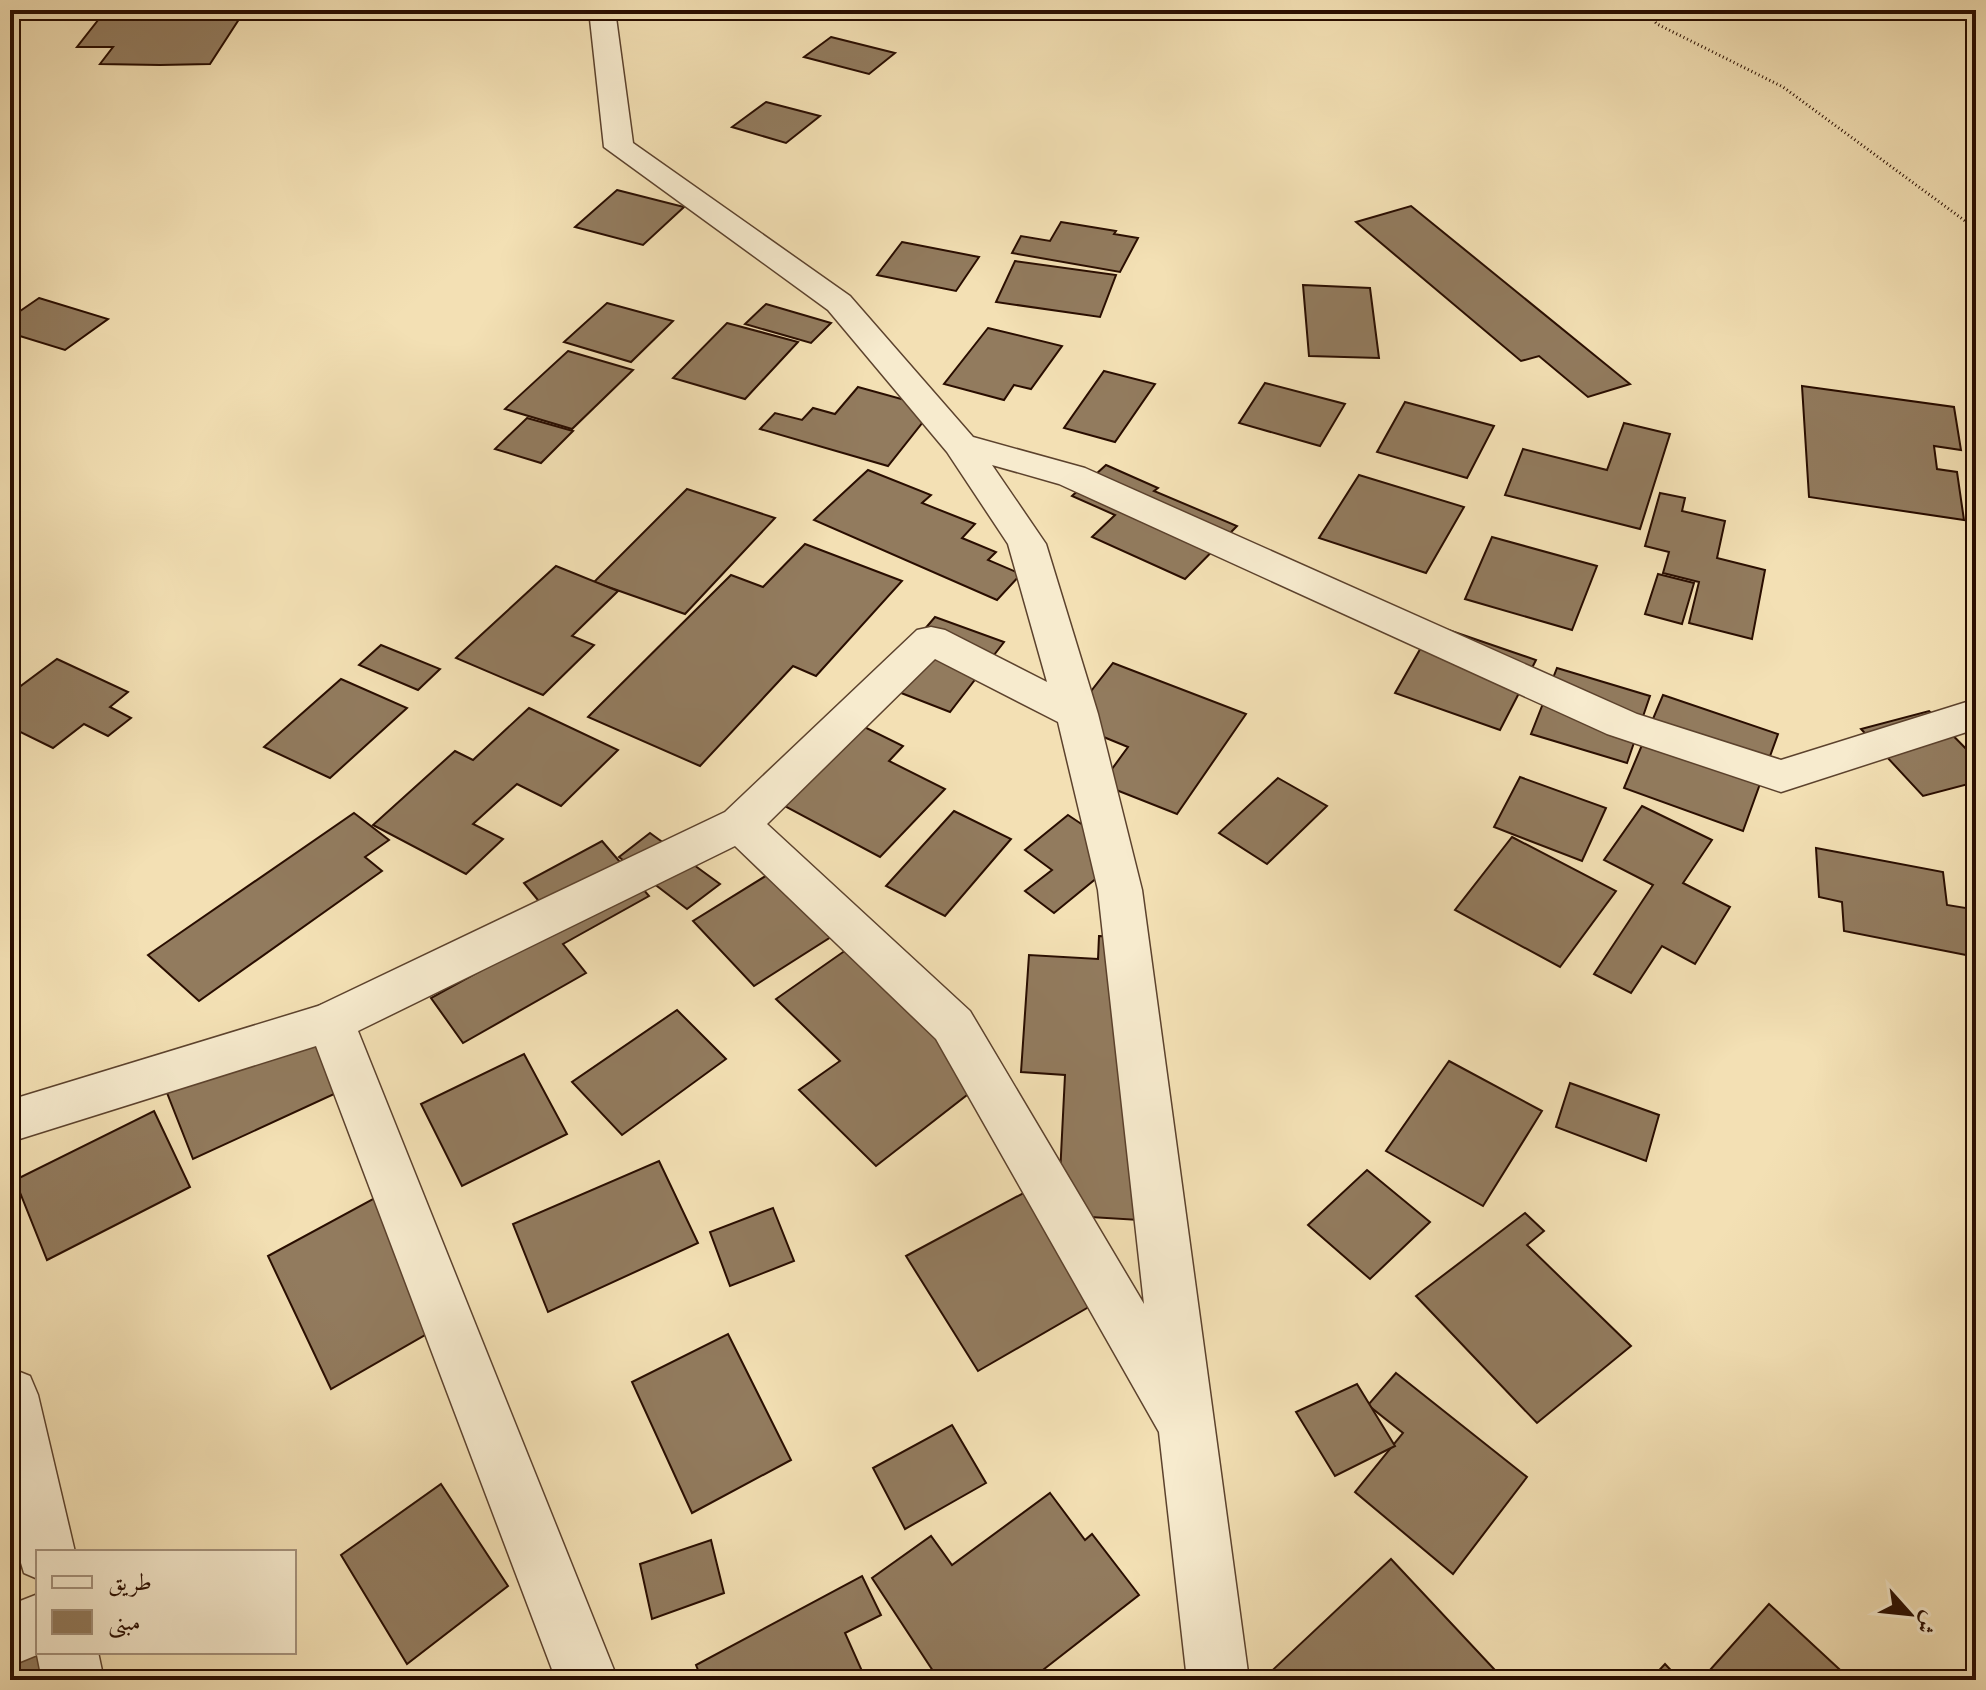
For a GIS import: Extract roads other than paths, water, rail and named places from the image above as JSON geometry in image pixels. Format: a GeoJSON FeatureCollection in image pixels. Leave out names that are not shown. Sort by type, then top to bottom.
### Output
{"type":"FeatureCollection","features":[{"type":"Feature","properties":{"kind":"street"},"geometry":{"type":"LineString","coordinates":[[602,10],[619,147],[839,303],[960,445],[1027,544],[1077,714],[1120,890],[1218,1680]]}},
{"type":"Feature","properties":{"kind":"street"},"geometry":{"type":"LineString","coordinates":[[960,445],[1072,476],[1622,724],[1781,776],[1976,714]]}},
{"type":"Feature","properties":{"kind":"street"},"geometry":{"type":"LineString","coordinates":[[10,1121],[331,1022],[740,824],[931,640],[1077,714]]}},
{"type":"Feature","properties":{"kind":"street"},"geometry":{"type":"LineString","coordinates":[[740,824],[953,1025],[1187,1429]]}},
{"type":"Feature","properties":{"kind":"street"},"geometry":{"type":"LineString","coordinates":[[331,1022],[587,1680]]}},
{"type":"Feature","properties":{"kind":"street"},"geometry":{"type":"LineString","coordinates":[[10,1395],[45,1550]]}},
{"type":"Feature","properties":{"kind":"street"},"geometry":{"type":"LineString","coordinates":[[10,1636],[36,1625]]}},
{"type":"Feature","properties":{"kind":"street"},"geometry":{"type":"LineString","coordinates":[[67,1654],[73,1680]]}}]}
